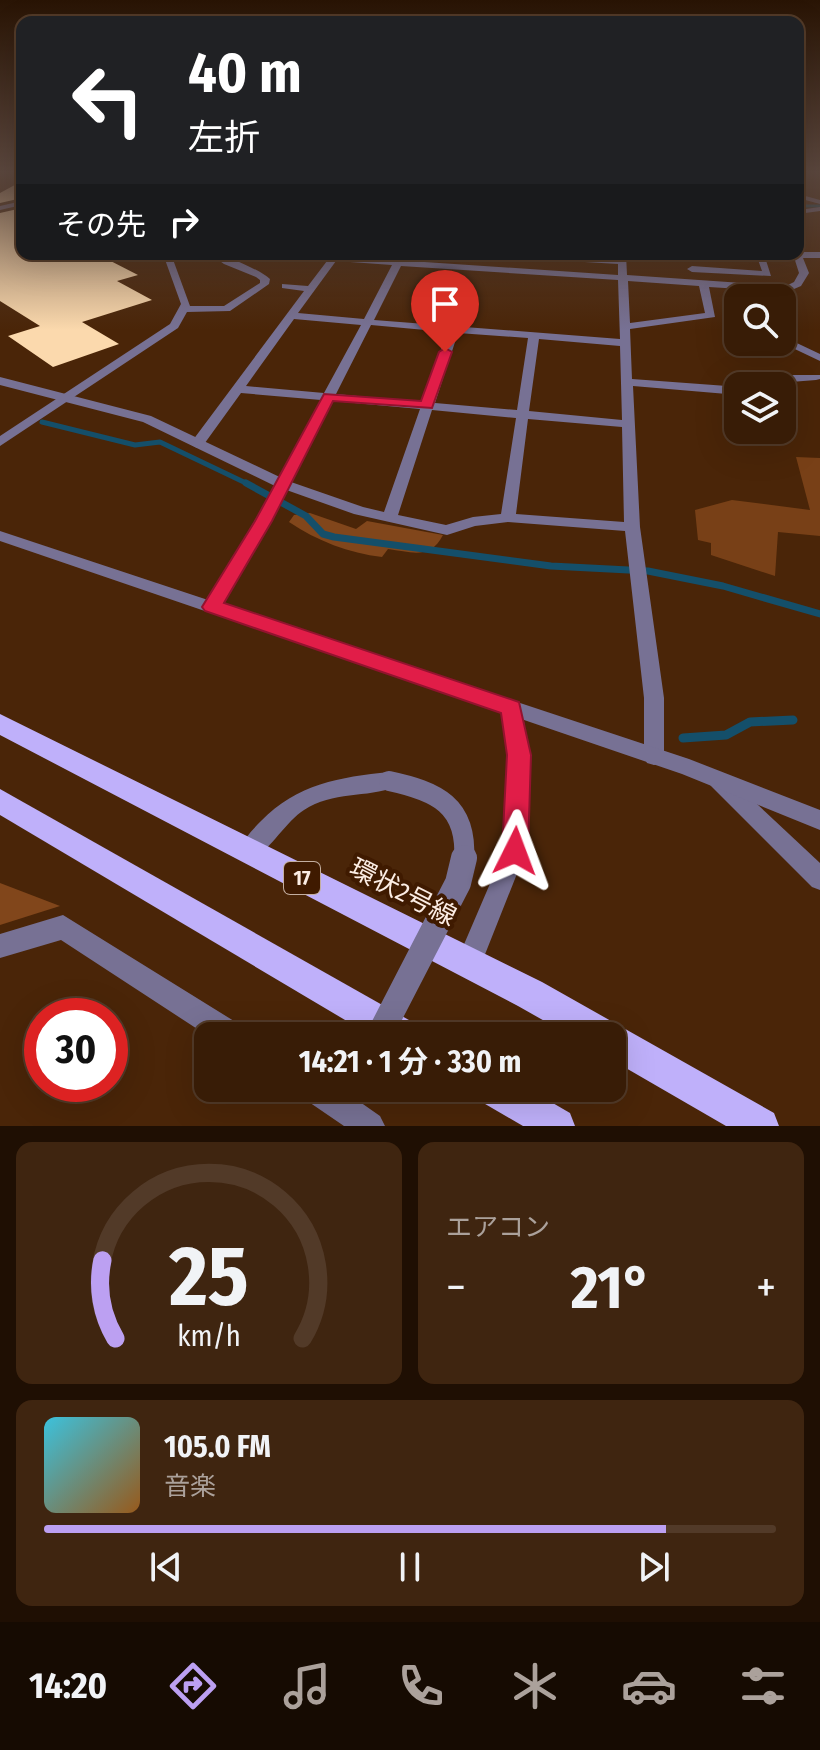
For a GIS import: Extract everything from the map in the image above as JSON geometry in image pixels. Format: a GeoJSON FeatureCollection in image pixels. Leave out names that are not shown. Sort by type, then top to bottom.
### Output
{"type":"FeatureCollection","features":[{"type":"Feature","properties":{"kind":"main road","name":"環状2号線"},"geometry":{"type":"LineString","coordinates":[[0,724],[469,963],[577,1022]]}},
{"type":"Feature","properties":{"kind":"main road"},"geometry":{"type":"LineString","coordinates":[[0,801],[380,1022]]}},
{"type":"Feature","properties":{"kind":"main road"},"geometry":{"type":"LineString","coordinates":[[626,1049],[761,1126]]}},
{"type":"Feature","properties":{"kind":"main road"},"geometry":{"type":"LineString","coordinates":[[517,1102],[557,1126]]}},
{"type":"Feature","properties":{"kind":"street"},"geometry":{"type":"LineString","coordinates":[[3,438],[174,326],[186,304],[169,260]]}},
{"type":"Feature","properties":{"kind":"street"},"geometry":{"type":"LineString","coordinates":[[183,309],[226,309],[269,282],[260,274],[228,267],[220,260]]}},
{"type":"Feature","properties":{"kind":"street"},"geometry":{"type":"LineString","coordinates":[[197,444],[332,260],[787,289],[798,284],[804,273],[800,260]]}},
{"type":"Feature","properties":{"kind":"street"},"geometry":{"type":"LineString","coordinates":[[622,260],[632,527],[654,698],[654,757]]}},
{"type":"Feature","properties":{"kind":"street"},"geometry":{"type":"LineString","coordinates":[[692,269],[768,274],[762,260]]}},
{"type":"Feature","properties":{"kind":"street"},"geometry":{"type":"LineString","coordinates":[[212,607],[283,484],[397,265]]}},
{"type":"Feature","properties":{"kind":"street"},"geometry":{"type":"LineString","coordinates":[[292,316],[534,335],[624,335],[711,315],[704,285]]}},
{"type":"Feature","properties":{"kind":"street"},"geometry":{"type":"LineString","coordinates":[[285,286],[311,289]]}},
{"type":"Feature","properties":{"kind":"street"},"geometry":{"type":"LineString","coordinates":[[389,519],[454,328]]}},
{"type":"Feature","properties":{"kind":"street"},"geometry":{"type":"LineString","coordinates":[[508,518],[534,335]]}},
{"type":"Feature","properties":{"kind":"street"},"geometry":{"type":"LineString","coordinates":[[796,346],[820,358]]}},
{"type":"Feature","properties":{"kind":"street"},"geometry":{"type":"LineString","coordinates":[[796,378],[816,377]]}},
{"type":"Feature","properties":{"kind":"street"},"geometry":{"type":"LineString","coordinates":[[0,381],[147,419],[283,484],[389,519],[447,530],[473,522],[508,518],[632,527]]}},
{"type":"Feature","properties":{"kind":"street"},"geometry":{"type":"LineString","coordinates":[[626,382],[724,390]]}},
{"type":"Feature","properties":{"kind":"street"},"geometry":{"type":"LineString","coordinates":[[240,389],[628,424]]}},
{"type":"Feature","properties":{"kind":"street"},"geometry":{"type":"LineString","coordinates":[[0,536],[654,757],[820,820]]}},
{"type":"Feature","properties":{"kind":"street"},"geometry":{"type":"LineString","coordinates":[[469,963],[515,851],[519,755],[512,708]]}},
{"type":"Feature","properties":{"kind":"street"},"geometry":{"type":"LineString","coordinates":[[717,780],[820,879]]}},
{"type":"Feature","properties":{"kind":"street"},"geometry":{"type":"LineString","coordinates":[[249,851],[290,804],[329,787],[389,781],[416,786],[439,797],[458,815],[467,838],[465,863],[458,883],[386,1022]]}},
{"type":"Feature","properties":{"kind":"street"},"geometry":{"type":"LineString","coordinates":[[0,946],[63,927],[210,1022]]}},
{"type":"Feature","properties":{"kind":"street"},"geometry":{"type":"LineString","coordinates":[[352,1102],[370,1126]]}},
{"type":"Feature","properties":{"kind":"shaded area"},"geometry":{"type":"Polygon","coordinates":[[[796,457],[820,458],[820,536],[778,532],[775,576],[711,555],[711,543],[698,540],[695,510],[732,500],[810,510],[796,457]]]}},
{"type":"Feature","properties":{"kind":"shaded area"},"geometry":{"type":"Polygon","coordinates":[[[310,513],[356,529],[367,521],[443,535],[426,551],[388,549],[382,557],[345,549],[289,522],[294,515],[310,513]]]}},
{"type":"Feature","properties":{"kind":"shaded area"},"geometry":{"type":"Polygon","coordinates":[[[0,883],[60,906],[0,925],[0,883]]]}},
{"type":"Feature","properties":{"kind":"building"},"geometry":{"type":"Polygon","coordinates":[[[0,225],[16,225],[16,260],[109,260],[138,275],[117,281],[152,300],[82,322],[119,344],[53,367],[8,336],[40,326],[0,301],[0,225]]]}},
{"type":"Feature","properties":{"kind":"building"},"geometry":{"type":"Polygon","coordinates":[[[436,297],[472,299],[466,317],[429,314],[436,297]]]}},
{"type":"Feature","properties":{"kind":"waterway"},"geometry":{"type":"LineString","coordinates":[[42,422],[135,445],[160,442],[247,484]]}},
{"type":"Feature","properties":{"kind":"waterway"},"geometry":{"type":"LineString","coordinates":[[247,484],[306,516],[323,534],[334,537],[551,566],[648,571],[723,586],[820,614]]}},
{"type":"Feature","properties":{"kind":"waterway"},"geometry":{"type":"LineString","coordinates":[[683,738],[726,735],[750,722],[793,720]]}},
{"type":"Feature","properties":{"kind":"route"},"geometry":{"type":"LineString","coordinates":[[445,352],[427,405],[329,397],[264,521],[212,607],[512,708],[519,755],[515,851]]}}]}
